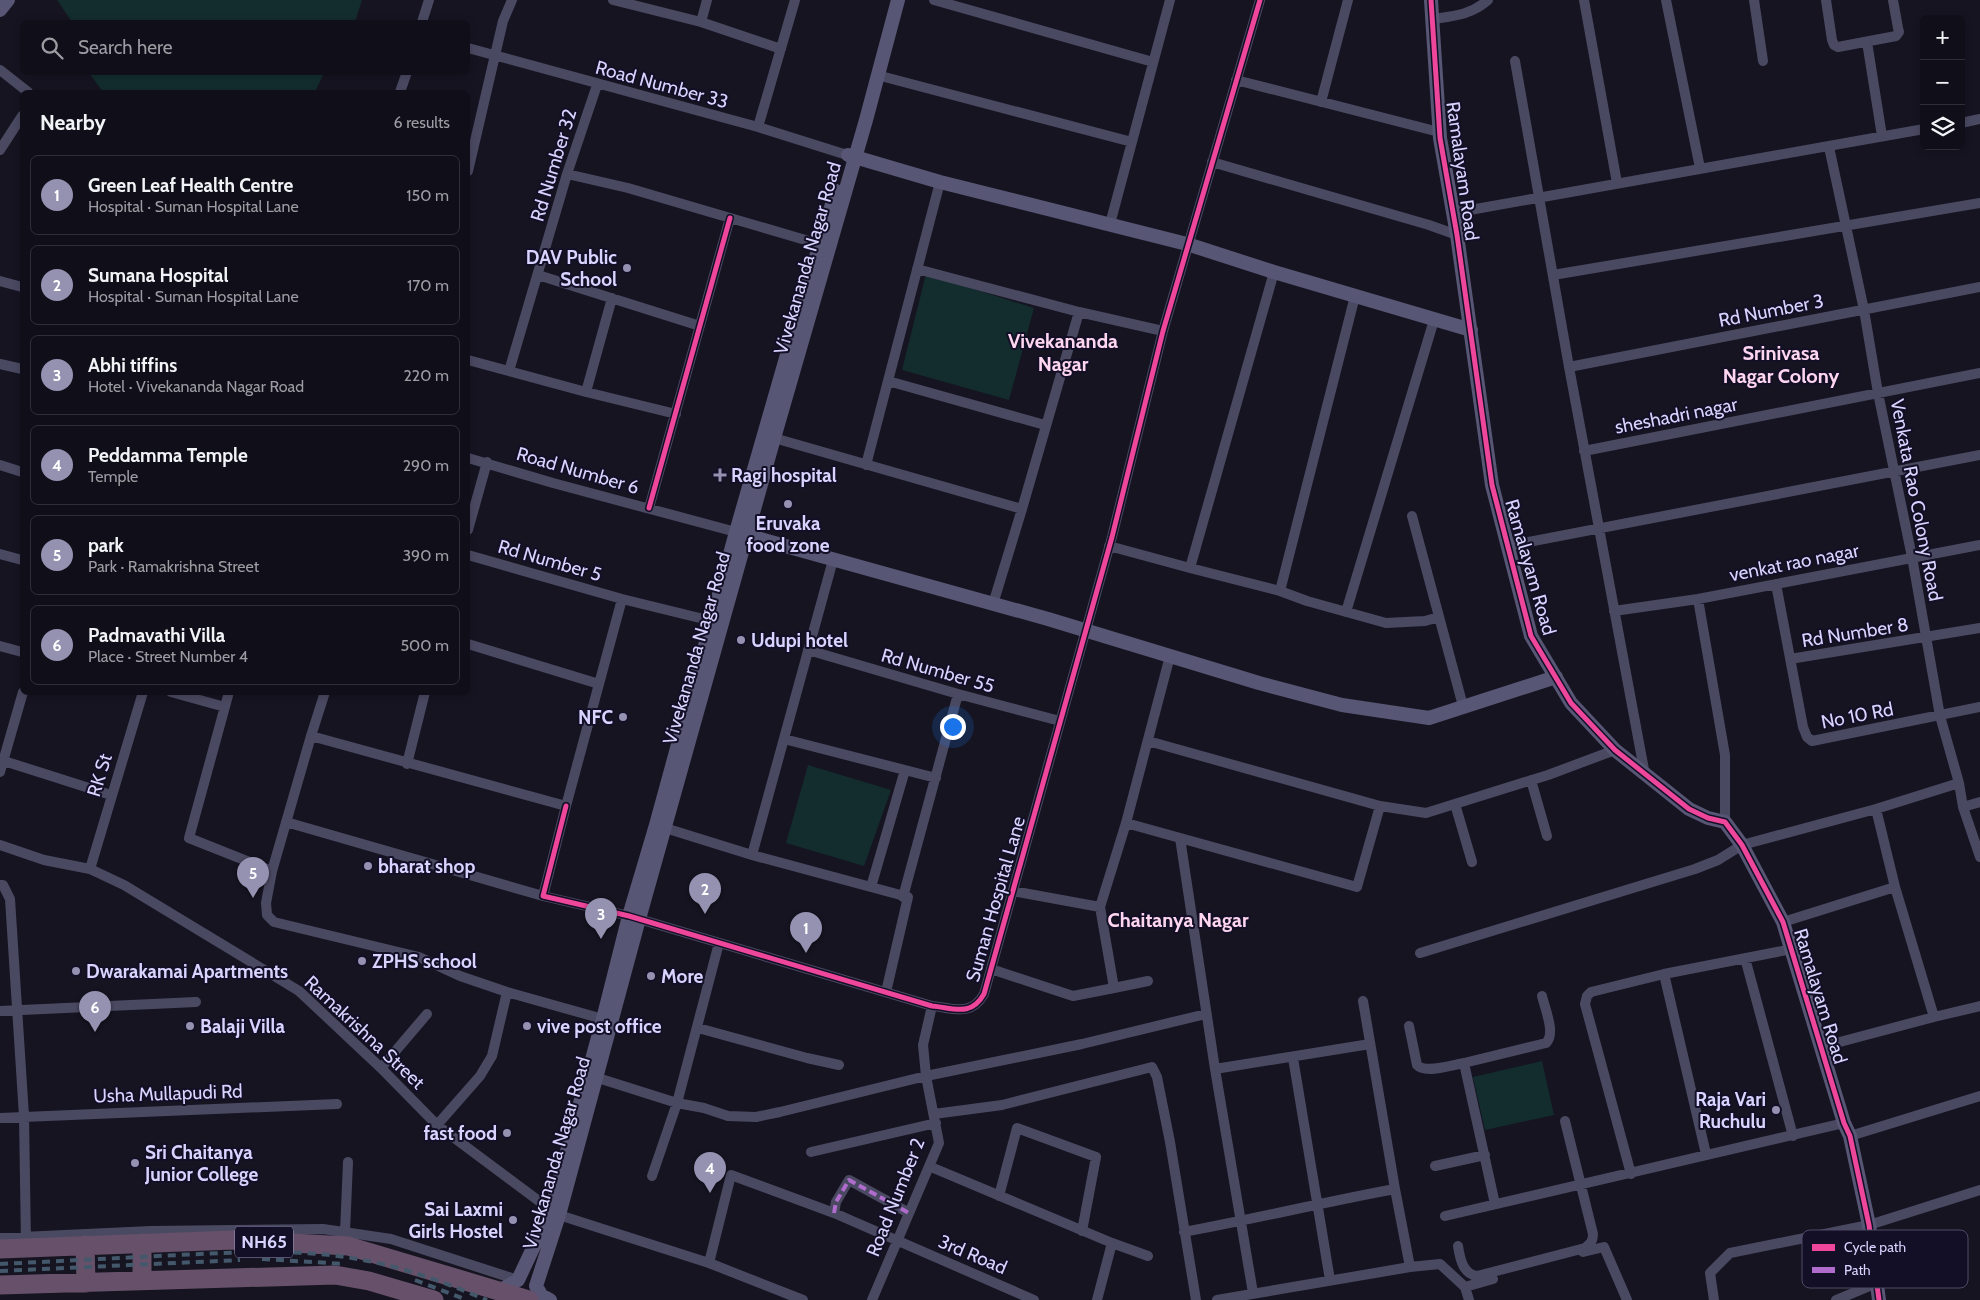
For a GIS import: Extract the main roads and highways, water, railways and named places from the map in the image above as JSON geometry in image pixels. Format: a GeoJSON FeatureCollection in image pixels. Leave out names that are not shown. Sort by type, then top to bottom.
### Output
{"type":"FeatureCollection","features":[{"type":"Feature","properties":{"kind":"highway","name":"NH65"},"geometry":{"type":"LineString","coordinates":[[0,1249],[26,1243],[85,1245],[234,1240],[380,1246],[529,1300]]}},
{"type":"Feature","properties":{"kind":"highway"},"geometry":{"type":"LineString","coordinates":[[142,1243],[142,1281]]}},
{"type":"Feature","properties":{"kind":"highway"},"geometry":{"type":"LineString","coordinates":[[85,1245],[86,1283]]}},
{"type":"Feature","properties":{"kind":"highway","name":"NH65"},"geometry":{"type":"LineString","coordinates":[[0,1285],[335,1275],[370,1280],[434,1300]]}},
{"type":"Feature","properties":{"kind":"railway"},"geometry":{"type":"LineString","coordinates":[[0,1264],[226,1253],[274,1252],[321,1254],[399,1268],[487,1300]]}},
{"type":"Feature","properties":{"kind":"railway"},"geometry":{"type":"LineString","coordinates":[[262,1259],[345,1264]]}},
{"type":"Feature","properties":{"kind":"railway"},"geometry":{"type":"LineString","coordinates":[[0,1271],[240,1260]]}},
{"type":"Feature","properties":{"kind":"railway"},"geometry":{"type":"LineString","coordinates":[[415,1280],[467,1300]]}},
{"type":"Feature","properties":{"kind":"place","name":"DAV Public School"},"geometry":{"type":"Point","coordinates":[627,268]}},
{"type":"Feature","properties":{"kind":"place","name":"Ragi hospital"},"geometry":{"type":"Point","coordinates":[720,475]}},
{"type":"Feature","properties":{"kind":"place","name":"Eruvaka food zone"},"geometry":{"type":"Point","coordinates":[788,504]}},
{"type":"Feature","properties":{"kind":"place","name":"Udupi hotel"},"geometry":{"type":"Point","coordinates":[741,640]}},
{"type":"Feature","properties":{"kind":"place","name":"NFC"},"geometry":{"type":"Point","coordinates":[623,717]}},
{"type":"Feature","properties":{"kind":"place","name":"bharat shop"},"geometry":{"type":"Point","coordinates":[368,866]}},
{"type":"Feature","properties":{"kind":"place","name":"park"},"geometry":{"type":"Point","coordinates":[253,898]}},
{"type":"Feature","properties":{"kind":"place","name":"Sumana Hospital"},"geometry":{"type":"Point","coordinates":[705,914]}},
{"type":"Feature","properties":{"kind":"place","name":"Abhi tiffins"},"geometry":{"type":"Point","coordinates":[601,939]}},
{"type":"Feature","properties":{"kind":"place","name":"Green Leaf Health Centre"},"geometry":{"type":"Point","coordinates":[806,953]}},
{"type":"Feature","properties":{"kind":"place","name":"ZPHS school"},"geometry":{"type":"Point","coordinates":[362,961]}},
{"type":"Feature","properties":{"kind":"place","name":"Dwarakamai Apartments"},"geometry":{"type":"Point","coordinates":[76,971]}},
{"type":"Feature","properties":{"kind":"place","name":"More"},"geometry":{"type":"Point","coordinates":[651,976]}},
{"type":"Feature","properties":{"kind":"place","name":"Balaji Villa"},"geometry":{"type":"Point","coordinates":[190,1026]}},
{"type":"Feature","properties":{"kind":"place","name":"vive post office"},"geometry":{"type":"Point","coordinates":[527,1026]}},
{"type":"Feature","properties":{"kind":"place","name":"Padmavathi Villa"},"geometry":{"type":"Point","coordinates":[95,1032]}},
{"type":"Feature","properties":{"kind":"place","name":"Raja Vari Ruchulu"},"geometry":{"type":"Point","coordinates":[1776,1110]}},
{"type":"Feature","properties":{"kind":"place","name":"fast food"},"geometry":{"type":"Point","coordinates":[507,1133]}},
{"type":"Feature","properties":{"kind":"place","name":"Sri Chaitanya Junior College"},"geometry":{"type":"Point","coordinates":[135,1163]}},
{"type":"Feature","properties":{"kind":"place","name":"Peddamma Temple"},"geometry":{"type":"Point","coordinates":[710,1193]}},
{"type":"Feature","properties":{"kind":"place","name":"Sai Laxmi Girls Hostel"},"geometry":{"type":"Point","coordinates":[513,1220]}},
{"type":"Feature","properties":{"kind":"district","name":"Vivekananda Nagar"},"geometry":{"type":"Point","coordinates":[1063,352]}},
{"type":"Feature","properties":{"kind":"district","name":"Srinivasa Nagar Colony"},"geometry":{"type":"Point","coordinates":[1781,364]}},
{"type":"Feature","properties":{"kind":"district","name":"Chaitanya Nagar"},"geometry":{"type":"Point","coordinates":[1178,920]}}]}
